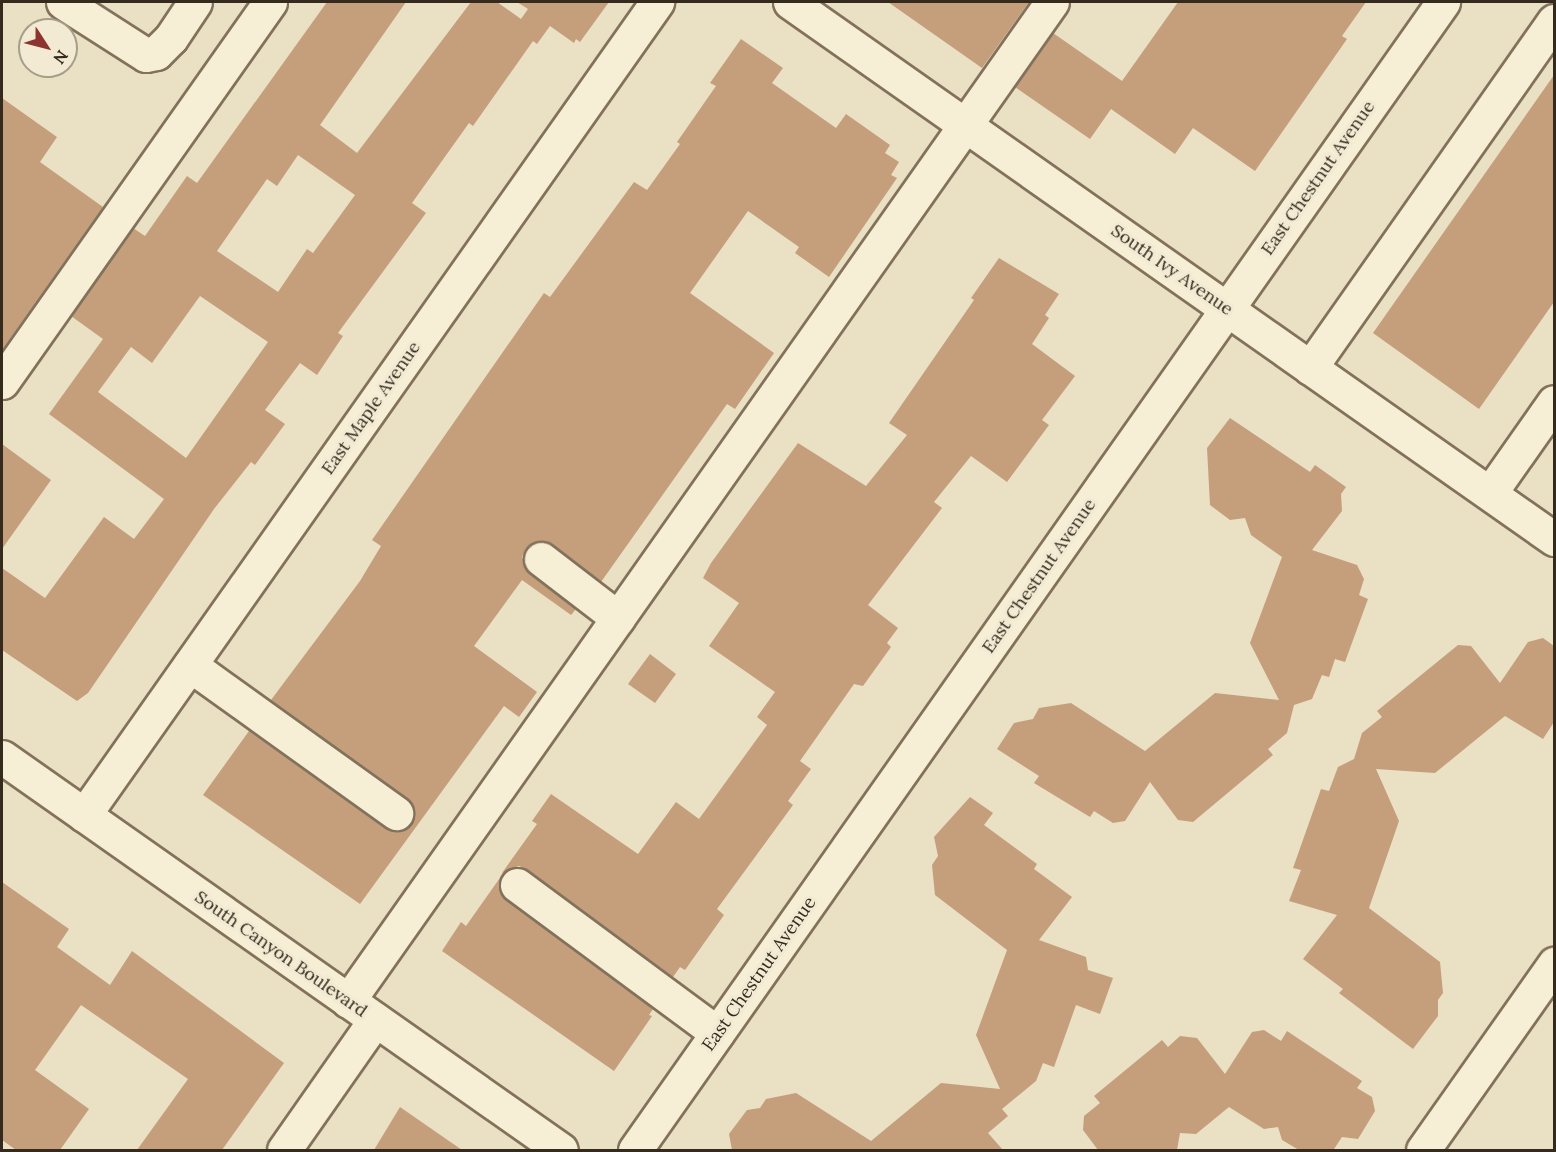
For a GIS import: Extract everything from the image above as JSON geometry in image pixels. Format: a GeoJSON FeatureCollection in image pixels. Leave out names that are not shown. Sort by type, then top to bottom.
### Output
{"type":"FeatureCollection","features":[{"type":"Feature","properties":{"kind":"street"},"geometry":{"type":"LineString","coordinates":[[63,2],[146,55],[156,53],[171,38],[195,2]]}},
{"type":"Feature","properties":{"kind":"street"},"geometry":{"type":"LineString","coordinates":[[2,382],[270,2]]}},
{"type":"Feature","properties":{"kind":"street","name":"East Maple Avenue"},"geometry":{"type":"LineString","coordinates":[[84,815],[657,2]]}},
{"type":"Feature","properties":{"kind":"street","name":"South Ivy Avenue"},"geometry":{"type":"LineString","coordinates":[[790,2],[1554,539]]}},
{"type":"Feature","properties":{"kind":"street"},"geometry":{"type":"LineString","coordinates":[[348,1001],[1052,2]]}},
{"type":"Feature","properties":{"kind":"street","name":"East Chestnut Avenue"},"geometry":{"type":"LineString","coordinates":[[635,1150],[1443,2]]}},
{"type":"Feature","properties":{"kind":"street"},"geometry":{"type":"LineString","coordinates":[[1310,368],[1554,21]]}},
{"type":"Feature","properties":{"kind":"street"},"geometry":{"type":"LineString","coordinates":[[1490,494],[1554,402]]}},
{"type":"Feature","properties":{"kind":"street"},"geometry":{"type":"LineString","coordinates":[[541,559],[618,618]]}},
{"type":"Feature","properties":{"kind":"street"},"geometry":{"type":"LineString","coordinates":[[190,665],[396,813]]}},
{"type":"Feature","properties":{"kind":"street","name":"South Canyon Boulevard"},"geometry":{"type":"LineString","coordinates":[[2,757],[561,1150]]}},
{"type":"Feature","properties":{"kind":"street"},"geometry":{"type":"LineString","coordinates":[[517,885],[717,1033]]}},
{"type":"Feature","properties":{"kind":"street"},"geometry":{"type":"LineString","coordinates":[[1424,1150],[1554,964]]}},
{"type":"Feature","properties":{"kind":"street"},"geometry":{"type":"LineString","coordinates":[[284,1150],[375,1020]]}},
{"type":"Feature","properties":{"kind":"building"},"geometry":{"type":"Polygon","coordinates":[[[327,2],[406,2],[320,125],[357,153],[471,2],[497,2],[521,19],[528,9],[517,2],[609,2],[580,42],[576,39],[574,43],[550,26],[537,44],[533,41],[473,126],[469,123],[412,203],[426,213],[338,333],[343,336],[317,375],[300,363],[265,410],[285,424],[255,465],[251,462],[214,509],[88,693],[77,701],[2,650],[2,568],[45,598],[104,517],[134,539],[164,499],[49,414],[103,339],[71,316],[133,228],[145,236],[187,176],[197,183],[327,2]],[[298,155],[277,186],[267,179],[217,251],[278,292],[307,249],[313,253],[355,195],[298,155]],[[200,296],[152,363],[131,347],[98,392],[186,458],[268,342],[200,296]]]}},
{"type":"Feature","properties":{"kind":"building"},"geometry":{"type":"Polygon","coordinates":[[[888,2],[1029,2],[982,68],[888,2]]]}},
{"type":"Feature","properties":{"kind":"building"},"geometry":{"type":"Polygon","coordinates":[[[1178,2],[1366,2],[1342,36],[1347,39],[1255,171],[1193,128],[1175,154],[1111,109],[1090,139],[1015,87],[1053,33],[1122,81],[1178,2]]]}},
{"type":"Feature","properties":{"kind":"building"},"geometry":{"type":"Polygon","coordinates":[[[741,39],[783,68],[772,83],[836,128],[846,114],[890,145],[885,153],[899,162],[891,175],[897,178],[829,277],[795,253],[799,247],[748,211],[690,293],[774,353],[735,409],[727,404],[601,582],[552,544],[534,542],[526,548],[522,557],[529,573],[576,609],[571,615],[522,580],[474,646],[537,692],[519,717],[504,706],[360,904],[203,795],[249,731],[385,828],[403,830],[412,823],[413,806],[407,798],[271,700],[360,581],[381,546],[372,540],[544,293],[550,297],[634,182],[647,190],[680,144],[677,142],[716,86],[710,83],[741,39]]]}},
{"type":"Feature","properties":{"kind":"building"},"geometry":{"type":"Polygon","coordinates":[[[1554,75],[1554,302],[1479,409],[1373,333],[1554,75]]]}},
{"type":"Feature","properties":{"kind":"building"},"geometry":{"type":"Polygon","coordinates":[[[2,98],[57,137],[40,162],[103,207],[2,350],[2,98]]]}},
{"type":"Feature","properties":{"kind":"building"},"geometry":{"type":"Polygon","coordinates":[[[999,258],[1059,294],[1045,315],[1049,318],[1032,344],[1075,376],[1042,420],[1049,425],[1007,482],[971,456],[934,502],[942,508],[868,605],[898,628],[887,643],[891,647],[863,686],[854,684],[800,761],[811,769],[788,801],[793,805],[717,909],[724,915],[685,970],[680,967],[673,977],[528,870],[519,866],[502,873],[537,824],[532,821],[551,794],[638,854],[676,802],[699,819],[767,725],[757,717],[775,692],[709,646],[739,603],[703,578],[711,563],[798,443],[866,486],[907,435],[889,423],[974,300],[971,298],[999,258]]]}},
{"type":"Feature","properties":{"kind":"building"},"geometry":{"type":"Polygon","coordinates":[[[1230,418],[1310,472],[1315,465],[1346,487],[1341,494],[1342,511],[1312,550],[1357,565],[1364,579],[1359,595],[1368,599],[1345,662],[1335,659],[1329,677],[1322,675],[1312,699],[1294,705],[1287,733],[1268,749],[1273,755],[1193,822],[1178,820],[1150,782],[1125,821],[1113,823],[1094,811],[1090,817],[1034,783],[1039,776],[997,749],[1014,723],[1033,719],[1039,708],[1071,703],[1145,751],[1215,693],[1279,700],[1250,643],[1282,557],[1251,535],[1245,518],[1230,520],[1210,505],[1207,448],[1230,418]]]}},
{"type":"Feature","properties":{"kind":"building"},"geometry":{"type":"Polygon","coordinates":[[[2,444],[51,480],[2,549],[2,444]]]}},
{"type":"Feature","properties":{"kind":"building"},"geometry":{"type":"Polygon","coordinates":[[[1543,638],[1554,646],[1554,722],[1543,739],[1505,716],[1435,773],[1376,769],[1399,821],[1369,908],[1440,962],[1443,993],[1438,1000],[1438,1016],[1413,1049],[1339,993],[1343,989],[1303,959],[1337,915],[1289,901],[1301,870],[1293,868],[1321,789],[1329,791],[1338,767],[1354,759],[1362,733],[1382,717],[1377,711],[1458,645],[1471,646],[1500,683],[1528,642],[1543,638]]]}},
{"type":"Feature","properties":{"kind":"building"},"geometry":{"type":"Polygon","coordinates":[[[650,654],[676,674],[655,703],[628,684],[650,654]]]}},
{"type":"Feature","properties":{"kind":"building"},"geometry":{"type":"Polygon","coordinates":[[[970,797],[993,813],[984,825],[1037,864],[1034,869],[1072,897],[1039,940],[1086,957],[1088,970],[1113,978],[1100,1014],[1076,1005],[1054,1067],[1043,1063],[1036,1081],[1002,1109],[1008,1116],[988,1133],[1003,1150],[732,1150],[729,1134],[747,1110],[760,1108],[766,1099],[796,1093],[871,1141],[941,1083],[1000,1089],[976,1035],[1007,950],[935,895],[932,865],[938,856],[934,837],[970,797]]]}},
{"type":"Feature","properties":{"kind":"building"},"geometry":{"type":"Polygon","coordinates":[[[502,875],[500,892],[506,900],[653,1009],[649,1015],[652,1016],[614,1071],[442,951],[461,922],[466,926],[502,875]]]}},
{"type":"Feature","properties":{"kind":"building"},"geometry":{"type":"Polygon","coordinates":[[[2,882],[69,929],[57,947],[110,985],[132,951],[284,1063],[222,1150],[137,1150],[188,1079],[81,1005],[35,1070],[89,1109],[60,1150],[16,1150],[2,1140],[2,882]]]}},
{"type":"Feature","properties":{"kind":"building"},"geometry":{"type":"Polygon","coordinates":[[[1264,1030],[1281,1041],[1287,1031],[1362,1081],[1357,1088],[1372,1097],[1375,1111],[1358,1139],[1342,1137],[1334,1149],[1299,1150],[1282,1140],[1278,1127],[1264,1129],[1229,1107],[1196,1134],[1180,1133],[1177,1150],[1098,1150],[1083,1130],[1084,1116],[1100,1103],[1094,1096],[1162,1040],[1168,1047],[1180,1036],[1197,1038],[1225,1074],[1252,1032],[1264,1030]]]}},
{"type":"Feature","properties":{"kind":"building"},"geometry":{"type":"Polygon","coordinates":[[[400,1107],[462,1150],[374,1150],[400,1107]]]}}]}
